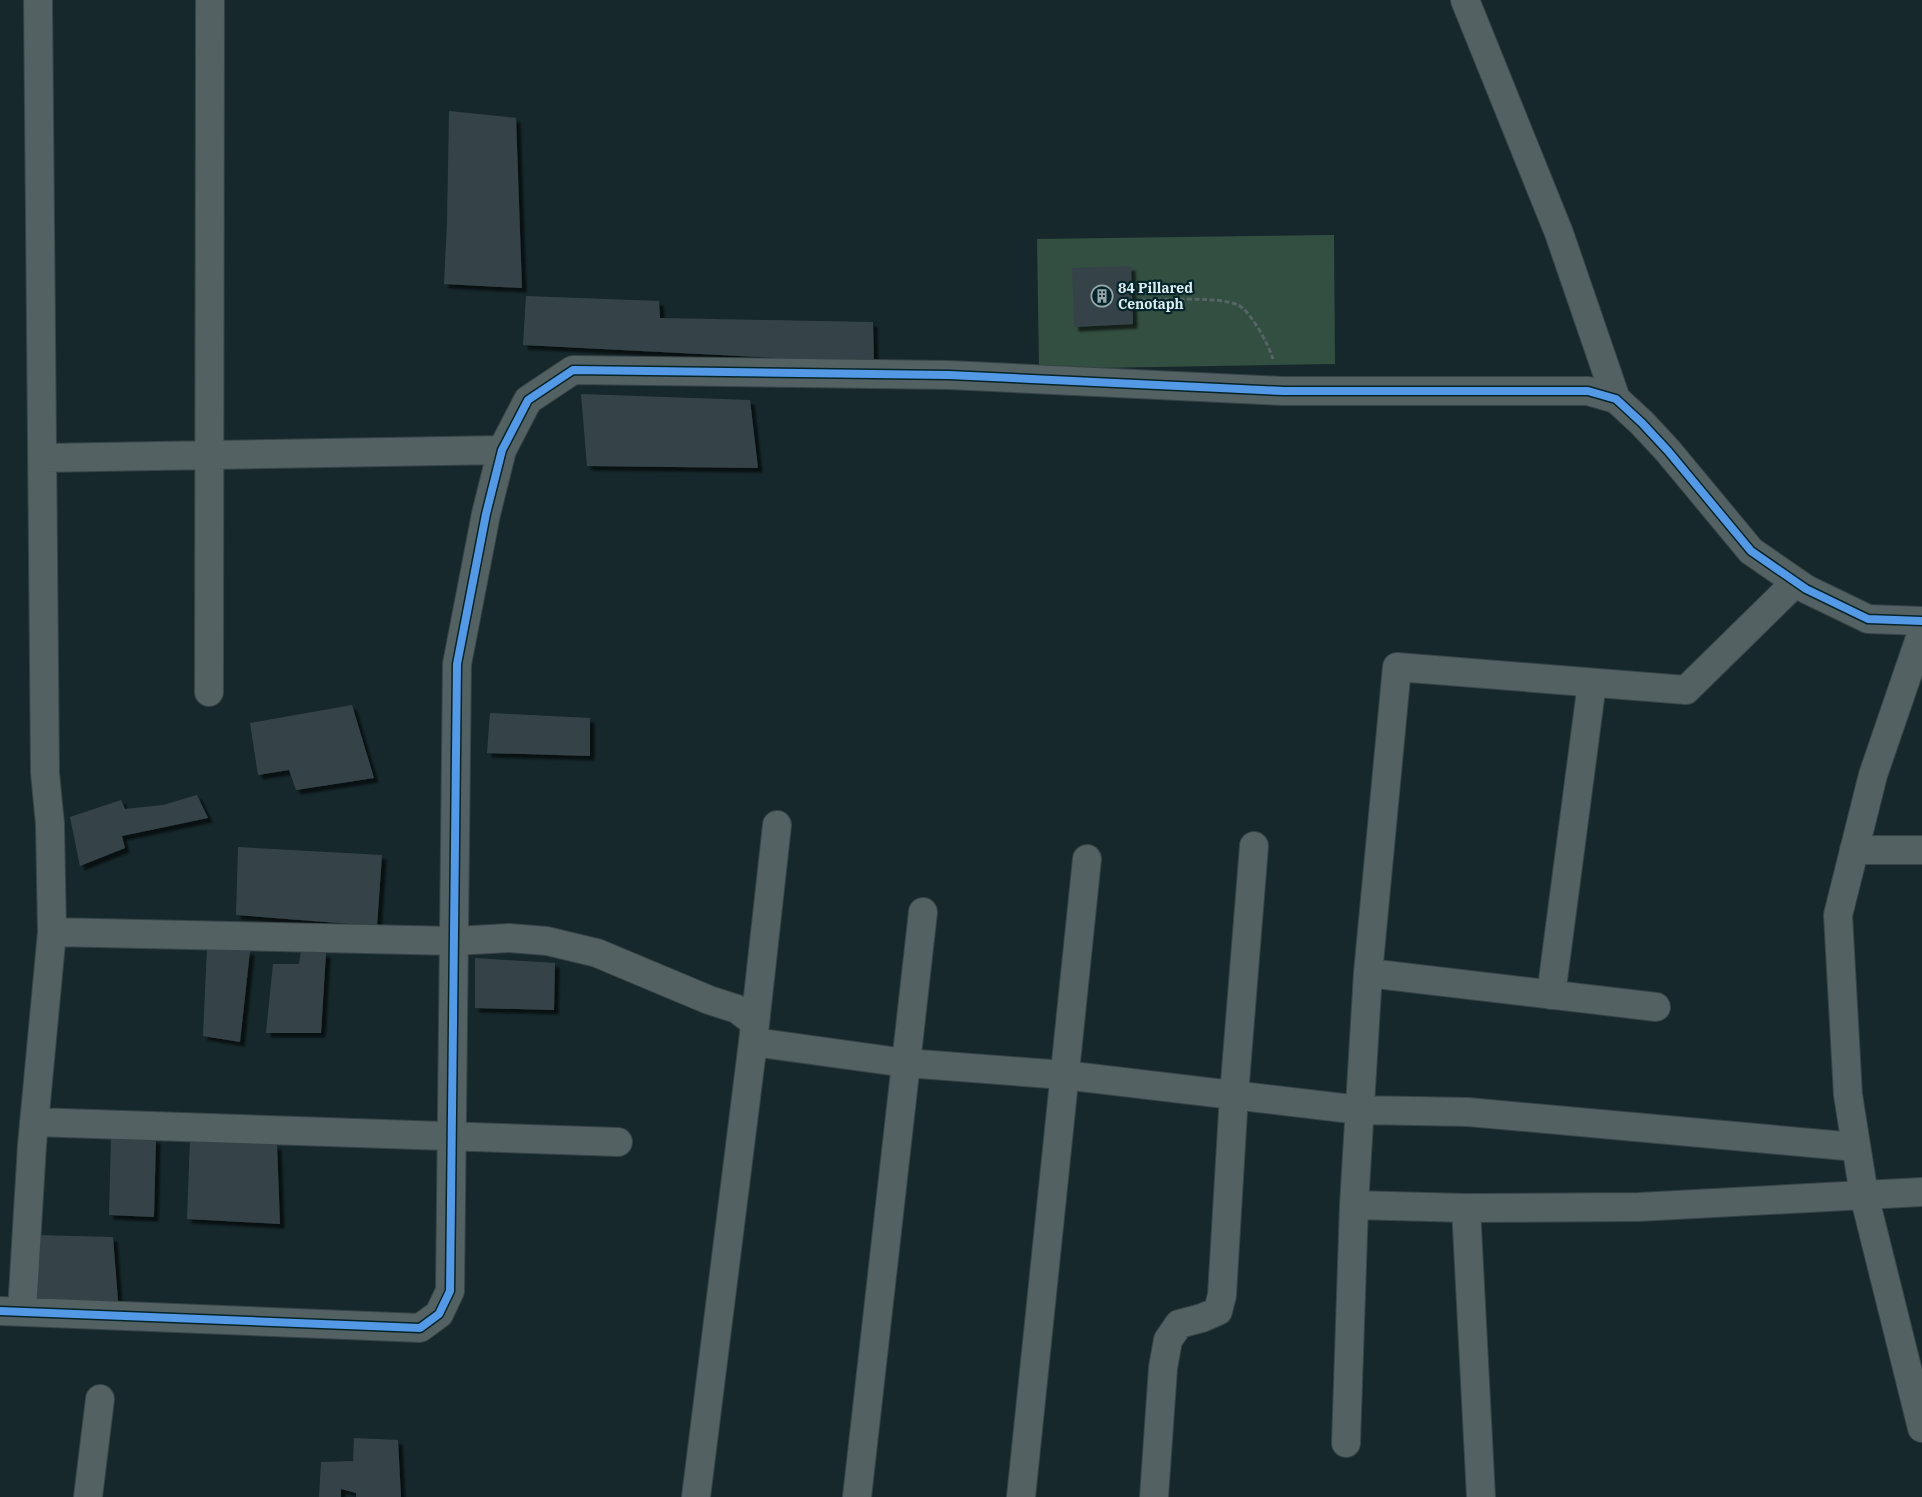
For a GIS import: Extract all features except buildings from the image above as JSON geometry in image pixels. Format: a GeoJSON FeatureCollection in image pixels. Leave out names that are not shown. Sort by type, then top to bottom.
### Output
{"type":"FeatureCollection","features":[{"type":"Feature","properties":{"kind":"street"},"geometry":{"type":"LineString","coordinates":[[38,0],[45,772],[50,824],[52,932],[34,1122],[11,1311],[420,1328],[439,1314],[450,1290],[457,664],[486,514],[502,450],[528,400],[573,370],[949,375],[1282,391],[1588,391],[1616,399]]}},
{"type":"Feature","properties":{"kind":"street"},"geometry":{"type":"LineString","coordinates":[[209,692],[210,0]]}},
{"type":"Feature","properties":{"kind":"street"},"geometry":{"type":"LineString","coordinates":[[1465,0],[1559,233],[1616,399],[1668,451],[1751,551],[1806,589],[1868,619],[1922,621]]}},
{"type":"Feature","properties":{"kind":"street"},"geometry":{"type":"LineString","coordinates":[[43,458],[502,450]]}},
{"type":"Feature","properties":{"kind":"street"},"geometry":{"type":"LineString","coordinates":[[1346,1443],[1354,1205],[1368,973],[1397,667],[1686,690],[1796,582]]}},
{"type":"Feature","properties":{"kind":"street"},"geometry":{"type":"LineString","coordinates":[[1922,632],[1873,775],[1838,915],[1848,1095],[1856,1147],[1864,1195],[1922,1428]]}},
{"type":"Feature","properties":{"kind":"street"},"geometry":{"type":"LineString","coordinates":[[1551,994],[1592,683]]}},
{"type":"Feature","properties":{"kind":"street"},"geometry":{"type":"LineString","coordinates":[[696,1497],[754,1033],[776,824]]}},
{"type":"Feature","properties":{"kind":"street"},"geometry":{"type":"LineString","coordinates":[[1154,1497],[1163,1368],[1168,1340],[1179,1324],[1202,1318],[1218,1311],[1222,1295],[1234,1095],[1254,846]]}},
{"type":"Feature","properties":{"kind":"street"},"geometry":{"type":"LineString","coordinates":[[1854,850],[1922,850]]}},
{"type":"Feature","properties":{"kind":"street"},"geometry":{"type":"LineString","coordinates":[[1021,1497],[1087,859]]}},
{"type":"Feature","properties":{"kind":"street"},"geometry":{"type":"LineString","coordinates":[[857,1497],[923,912]]}},
{"type":"Feature","properties":{"kind":"street"},"geometry":{"type":"LineString","coordinates":[[52,932],[455,941],[509,938],[547,941],[597,953],[709,1000],[737,1009],[754,1033],[906,1063],[1064,1075],[1360,1110],[1468,1112],[1856,1147]]}},
{"type":"Feature","properties":{"kind":"street"},"geometry":{"type":"LineString","coordinates":[[1368,973],[1656,1007]]}},
{"type":"Feature","properties":{"kind":"street"},"geometry":{"type":"LineString","coordinates":[[34,1122],[618,1142]]}},
{"type":"Feature","properties":{"kind":"street"},"geometry":{"type":"LineString","coordinates":[[1354,1205],[1466,1208],[1638,1207],[1922,1192]]}},
{"type":"Feature","properties":{"kind":"street"},"geometry":{"type":"LineString","coordinates":[[1466,1208],[1481,1497]]}},
{"type":"Feature","properties":{"kind":"street"},"geometry":{"type":"LineString","coordinates":[[88,1497],[100,1399]]}},
{"type":"Feature","properties":{"kind":"path"},"geometry":{"type":"LineString","coordinates":[[1142,300],[1209,300],[1239,305],[1258,327],[1270,351],[1282,391]]}},
{"type":"Feature","properties":{"kind":"green space"},"geometry":{"type":"Polygon","coordinates":[[[1334,235],[1335,364],[1039,369],[1037,239],[1334,235]]]}},
{"type":"Feature","properties":{"kind":"cycle path"},"geometry":{"type":"LineString","coordinates":[[0,1311],[420,1328],[439,1314],[450,1291],[457,664],[486,514],[502,450],[528,400],[573,370],[949,375],[1283,391],[1588,391],[1616,399],[1668,451],[1751,551],[1806,589],[1868,619],[1922,621]]}},
{"type":"Feature","properties":{"kind":"place","name":"84 Pillared Cenotaph"},"geometry":{"type":"Point","coordinates":[1102,296]}}]}
